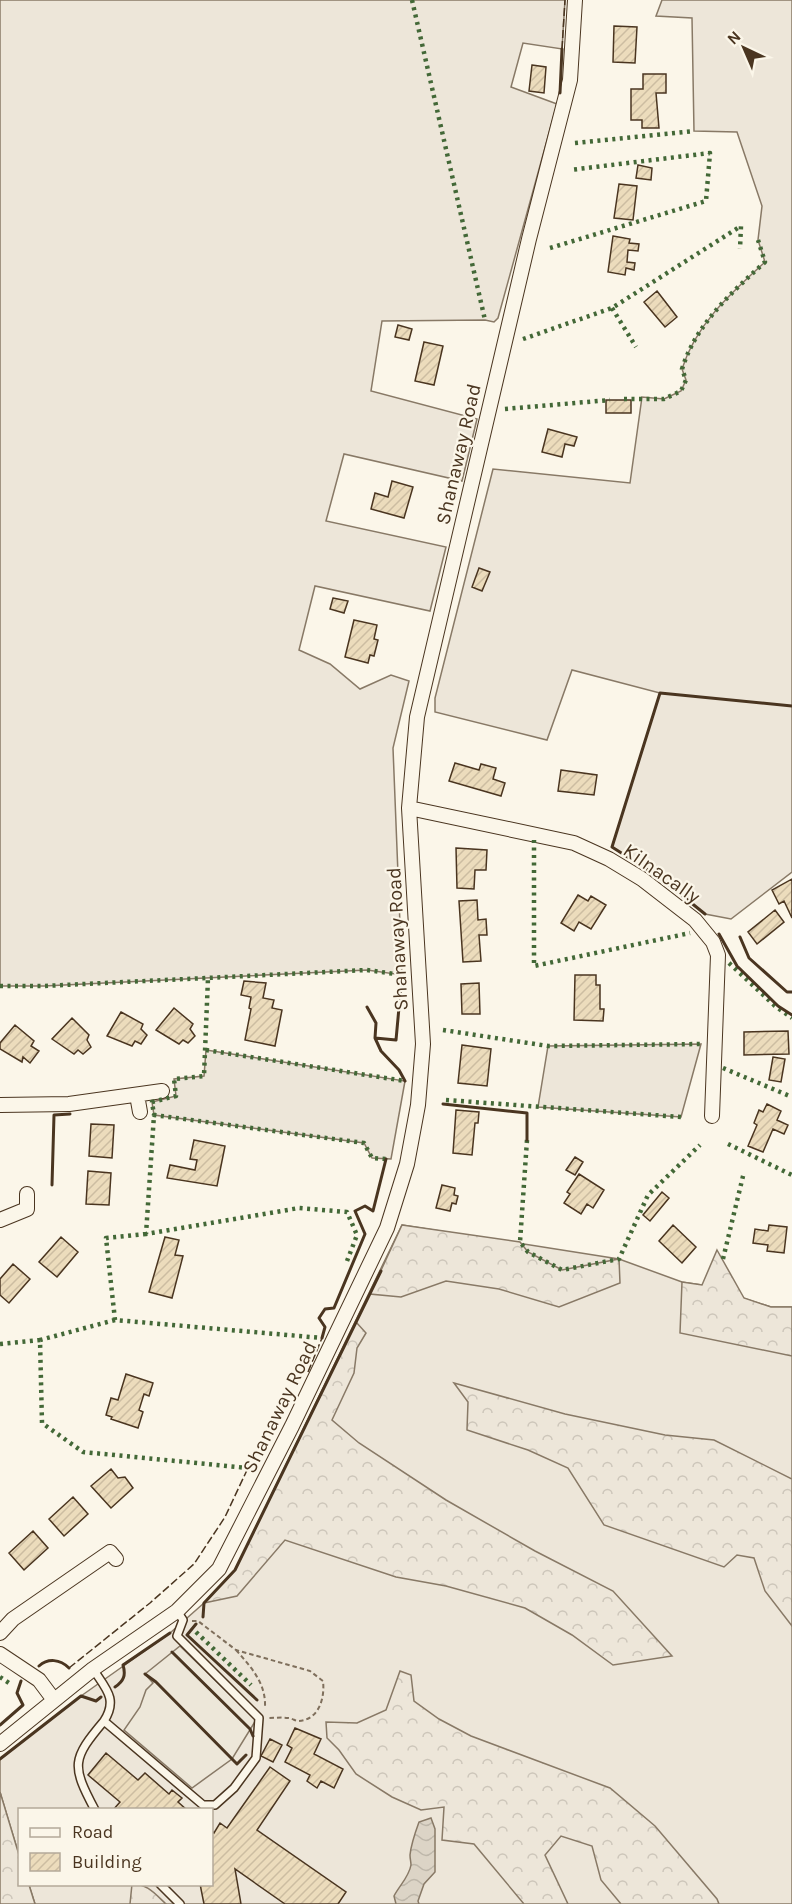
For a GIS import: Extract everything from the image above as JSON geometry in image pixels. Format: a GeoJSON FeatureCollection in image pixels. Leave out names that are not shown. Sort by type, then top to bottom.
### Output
{"type":"FeatureCollection","features":[{"type":"Feature","properties":{"kind":"street","name":"Shanaway Road"},"geometry":{"type":"LineString","coordinates":[[0,1744],[93,1669],[180,1616],[219,1569],[292,1426],[387,1228],[407,1164],[418,1105],[423,1044],[409,808],[417,717],[529,239],[570,80],[575,0]]}},
{"type":"Feature","properties":{"kind":"street","name":"Kilnacally"},"geometry":{"type":"LineString","coordinates":[[409,808],[574,843],[609,859],[642,879],[695,920],[713,942],[718,955],[712,1116]]}},
{"type":"Feature","properties":{"kind":"street"},"geometry":{"type":"LineString","coordinates":[[0,1105],[69,1104],[162,1091]]}},
{"type":"Feature","properties":{"kind":"street"},"geometry":{"type":"LineString","coordinates":[[136,1095],[140,1112]]}},
{"type":"Feature","properties":{"kind":"street"},"geometry":{"type":"LineString","coordinates":[[0,1220],[27,1209],[27,1194]]}},
{"type":"Feature","properties":{"kind":"street"},"geometry":{"type":"LineString","coordinates":[[0,1633],[13,1619],[110,1552],[116,1560]]}},
{"type":"Feature","properties":{"kind":"street"},"geometry":{"type":"LineString","coordinates":[[0,1654],[39,1680],[54,1700]]}},
{"type":"Feature","properties":{"kind":"lane"},"geometry":{"type":"LineString","coordinates":[[104,1721],[203,1804],[215,1804],[234,1788],[256,1758],[260,1718],[177,1636],[180,1616]]}},
{"type":"Feature","properties":{"kind":"lane"},"geometry":{"type":"LineString","coordinates":[[93,1669],[111,1700],[110,1712],[83,1746],[77,1765],[82,1787],[94,1808]]}},
{"type":"Feature","properties":{"kind":"lane"},"geometry":{"type":"LineString","coordinates":[[162,1886],[180,1904]]}},
{"type":"Feature","properties":{"kind":"path"},"geometry":{"type":"LineString","coordinates":[[180,1616],[198,1621],[236,1650],[261,1682],[265,1708],[260,1718],[287,1718],[298,1721],[313,1716],[324,1693],[323,1681],[310,1671],[236,1650]]}},
{"type":"Feature","properties":{"kind":"green space"},"geometry":{"type":"Polygon","coordinates":[[[0,0],[565,0],[562,49],[523,43],[511,87],[557,104],[498,318],[494,322],[485,320],[382,321],[371,391],[477,419],[462,481],[344,454],[326,521],[446,547],[430,611],[315,586],[299,650],[330,664],[360,689],[391,675],[409,681],[393,748],[402,975],[367,970],[44,986],[0,986],[0,0]]]}},
{"type":"Feature","properties":{"kind":"green space"},"geometry":{"type":"Polygon","coordinates":[[[662,0],[792,0],[792,872],[731,919],[705,914],[659,877],[612,847],[660,693],[572,670],[547,740],[435,712],[435,698],[493,469],[630,483],[642,397],[664,399],[681,391],[686,380],[682,369],[688,353],[705,324],[727,298],[765,262],[758,240],[762,206],[737,132],[694,131],[692,18],[656,16],[662,0]]]}},
{"type":"Feature","properties":{"kind":"green space"},"geometry":{"type":"Polygon","coordinates":[[[701,1044],[681,1117],[538,1107],[548,1046],[701,1044]]]}},
{"type":"Feature","properties":{"kind":"green space"},"geometry":{"type":"Polygon","coordinates":[[[206,1050],[405,1081],[391,1159],[372,1158],[364,1143],[154,1115],[152,1102],[176,1096],[174,1079],[204,1076],[206,1050]]]}},
{"type":"Feature","properties":{"kind":"green space"},"geometry":{"type":"Polygon","coordinates":[[[402,1225],[619,1259],[682,1282],[702,1285],[771,1307],[792,1307],[792,1904],[35,1904],[29,1886],[213,1886],[213,1808],[18,1808],[18,1852],[0,1792],[0,1759],[81,1696],[170,1633],[204,1603],[235,1570],[402,1225]]]}},
{"type":"Feature","properties":{"kind":"green space"},"geometry":{"type":"Polygon","coordinates":[[[402,1225],[520,1242],[528,1252],[562,1270],[619,1259],[620,1283],[559,1307],[499,1289],[446,1281],[401,1297],[370,1294],[402,1225]]]}},
{"type":"Feature","properties":{"kind":"green space"},"geometry":{"type":"Polygon","coordinates":[[[717,1250],[744,1298],[771,1307],[792,1307],[792,1356],[680,1333],[682,1282],[702,1285],[717,1250]]]}},
{"type":"Feature","properties":{"kind":"green space"},"geometry":{"type":"Polygon","coordinates":[[[356,1322],[366,1333],[357,1348],[354,1373],[332,1420],[359,1443],[446,1500],[535,1551],[613,1591],[672,1656],[613,1665],[572,1635],[525,1608],[446,1586],[396,1577],[285,1540],[237,1596],[204,1603],[235,1570],[356,1322]]]}},
{"type":"Feature","properties":{"kind":"green space"},"geometry":{"type":"Polygon","coordinates":[[[454,1383],[565,1414],[665,1435],[714,1440],[792,1479],[792,1626],[765,1591],[754,1558],[737,1555],[724,1567],[604,1525],[568,1468],[528,1450],[467,1430],[468,1402],[454,1383]]]}},
{"type":"Feature","properties":{"kind":"green space"},"geometry":{"type":"Polygon","coordinates":[[[400,1671],[411,1675],[414,1701],[439,1719],[471,1736],[610,1788],[655,1826],[719,1904],[621,1904],[601,1880],[592,1846],[561,1836],[545,1855],[568,1904],[524,1904],[474,1844],[442,1840],[444,1807],[421,1810],[392,1797],[356,1774],[339,1750],[327,1738],[326,1722],[357,1723],[386,1710],[400,1671]]]}},
{"type":"Feature","properties":{"kind":"green space"},"geometry":{"type":"Polygon","coordinates":[[[0,1792],[18,1852],[18,1886],[29,1886],[35,1904],[0,1904],[0,1792]]]}},
{"type":"Feature","properties":{"kind":"green space"},"geometry":{"type":"Polygon","coordinates":[[[132,1886],[142,1886],[155,1893],[166,1904],[130,1904],[132,1886]]]}},
{"type":"Feature","properties":{"kind":"shaded area"},"geometry":{"type":"Polygon","coordinates":[[[180,1646],[256,1720],[232,1759],[192,1788],[124,1730],[140,1707],[146,1690],[153,1683],[145,1674],[180,1646]]]}},
{"type":"Feature","properties":{"kind":"water"},"geometry":{"type":"Polygon","coordinates":[[[431,1818],[435,1829],[435,1872],[424,1884],[419,1904],[396,1904],[394,1896],[410,1869],[411,1847],[419,1822],[431,1818]]]}},
{"type":"Feature","properties":{"kind":"building"},"geometry":{"type":"Polygon","coordinates":[[[614,26],[637,27],[635,63],[613,62],[614,26]]]}},
{"type":"Feature","properties":{"kind":"building"},"geometry":{"type":"Polygon","coordinates":[[[532,65],[546,67],[544,93],[529,91],[532,65]]]}},
{"type":"Feature","properties":{"kind":"building"},"geometry":{"type":"Polygon","coordinates":[[[643,74],[666,74],[666,93],[656,93],[659,128],[642,128],[642,120],[631,120],[631,89],[643,89],[643,74]]]}},
{"type":"Feature","properties":{"kind":"building"},"geometry":{"type":"Polygon","coordinates":[[[638,165],[652,168],[651,180],[636,178],[638,165]]]}},
{"type":"Feature","properties":{"kind":"building"},"geometry":{"type":"Polygon","coordinates":[[[619,184],[637,186],[633,220],[614,218],[619,184]]]}},
{"type":"Feature","properties":{"kind":"building"},"geometry":{"type":"Polygon","coordinates":[[[613,236],[630,239],[629,243],[639,244],[638,251],[628,250],[627,262],[635,263],[634,270],[626,268],[625,275],[608,272],[613,236]]]}},
{"type":"Feature","properties":{"kind":"building"},"geometry":{"type":"Polygon","coordinates":[[[657,291],[677,317],[665,327],[644,302],[657,291]]]}},
{"type":"Feature","properties":{"kind":"building"},"geometry":{"type":"Polygon","coordinates":[[[398,325],[412,329],[409,340],[395,337],[398,325]]]}},
{"type":"Feature","properties":{"kind":"building"},"geometry":{"type":"Polygon","coordinates":[[[424,342],[443,346],[434,385],[415,381],[424,342]]]}},
{"type":"Feature","properties":{"kind":"building"},"geometry":{"type":"Polygon","coordinates":[[[606,400],[631,400],[631,413],[606,413],[606,400]]]}},
{"type":"Feature","properties":{"kind":"building"},"geometry":{"type":"Polygon","coordinates":[[[548,429],[577,437],[574,446],[565,444],[562,457],[542,452],[548,429]]]}},
{"type":"Feature","properties":{"kind":"building"},"geometry":{"type":"Polygon","coordinates":[[[392,481],[413,487],[404,518],[371,509],[375,493],[388,497],[392,481]]]}},
{"type":"Feature","properties":{"kind":"building"},"geometry":{"type":"Polygon","coordinates":[[[479,568],[490,572],[482,591],[472,587],[479,568]]]}},
{"type":"Feature","properties":{"kind":"building"},"geometry":{"type":"Polygon","coordinates":[[[333,598],[348,601],[344,613],[330,609],[333,598]]]}},
{"type":"Feature","properties":{"kind":"building"},"geometry":{"type":"Polygon","coordinates":[[[354,620],[377,625],[374,639],[378,640],[374,656],[370,655],[368,663],[345,657],[354,620]]]}},
{"type":"Feature","properties":{"kind":"building"},"geometry":{"type":"Polygon","coordinates":[[[455,763],[479,770],[481,764],[496,768],[493,779],[505,783],[501,796],[449,781],[455,763]]]}},
{"type":"Feature","properties":{"kind":"building"},"geometry":{"type":"Polygon","coordinates":[[[561,770],[597,775],[594,795],[558,791],[561,770]]]}},
{"type":"Feature","properties":{"kind":"building"},"geometry":{"type":"Polygon","coordinates":[[[456,848],[487,850],[486,870],[475,870],[474,889],[457,888],[456,848]]]}},
{"type":"Feature","properties":{"kind":"building"},"geometry":{"type":"Polygon","coordinates":[[[792,879],[792,918],[784,901],[779,904],[772,890],[792,879]]]}},
{"type":"Feature","properties":{"kind":"building"},"geometry":{"type":"Polygon","coordinates":[[[578,895],[588,901],[591,896],[606,905],[591,929],[579,922],[574,931],[561,923],[578,895]]]}},
{"type":"Feature","properties":{"kind":"building"},"geometry":{"type":"Polygon","coordinates":[[[477,900],[478,920],[486,919],[487,935],[479,935],[481,961],[463,962],[459,901],[477,900]]]}},
{"type":"Feature","properties":{"kind":"building"},"geometry":{"type":"Polygon","coordinates":[[[775,910],[784,922],[757,944],[748,932],[775,910]]]}},
{"type":"Feature","properties":{"kind":"building"},"geometry":{"type":"Polygon","coordinates":[[[575,975],[596,975],[596,985],[600,985],[600,1009],[604,1009],[603,1021],[574,1020],[575,975]]]}},
{"type":"Feature","properties":{"kind":"building"},"geometry":{"type":"Polygon","coordinates":[[[244,981],[266,983],[263,998],[274,1000],[272,1008],[282,1010],[275,1046],[245,1040],[251,997],[241,995],[244,981]]]}},
{"type":"Feature","properties":{"kind":"building"},"geometry":{"type":"Polygon","coordinates":[[[479,983],[480,1014],[462,1014],[461,984],[479,983]]]}},
{"type":"Feature","properties":{"kind":"building"},"geometry":{"type":"Polygon","coordinates":[[[174,1008],[193,1024],[190,1029],[195,1036],[188,1043],[183,1040],[179,1044],[156,1030],[174,1008]]]}},
{"type":"Feature","properties":{"kind":"building"},"geometry":{"type":"Polygon","coordinates":[[[121,1012],[143,1024],[141,1029],[147,1035],[141,1044],[135,1041],[132,1046],[107,1036],[121,1012]]]}},
{"type":"Feature","properties":{"kind":"building"},"geometry":{"type":"Polygon","coordinates":[[[72,1018],[89,1035],[87,1040],[91,1047],[83,1054],[78,1050],[74,1054],[52,1039],[72,1018]]]}},
{"type":"Feature","properties":{"kind":"building"},"geometry":{"type":"Polygon","coordinates":[[[15,1025],[34,1041],[31,1046],[39,1051],[30,1063],[23,1057],[22,1062],[0,1049],[0,1043],[15,1025]]]}},
{"type":"Feature","properties":{"kind":"building"},"geometry":{"type":"Polygon","coordinates":[[[788,1031],[789,1054],[744,1055],[744,1032],[788,1031]]]}},
{"type":"Feature","properties":{"kind":"building"},"geometry":{"type":"Polygon","coordinates":[[[462,1045],[491,1049],[487,1086],[458,1083],[462,1045]]]}},
{"type":"Feature","properties":{"kind":"building"},"geometry":{"type":"Polygon","coordinates":[[[773,1057],[785,1059],[781,1082],[769,1080],[773,1057]]]}},
{"type":"Feature","properties":{"kind":"building"},"geometry":{"type":"Polygon","coordinates":[[[767,1104],[781,1111],[777,1120],[788,1125],[784,1134],[773,1129],[763,1152],[748,1146],[757,1125],[754,1123],[759,1110],[763,1112],[767,1104]]]}},
{"type":"Feature","properties":{"kind":"building"},"geometry":{"type":"Polygon","coordinates":[[[456,1110],[479,1112],[478,1123],[475,1123],[472,1155],[453,1153],[456,1110]]]}},
{"type":"Feature","properties":{"kind":"building"},"geometry":{"type":"Polygon","coordinates":[[[91,1124],[114,1125],[112,1158],[89,1156],[91,1124]]]}},
{"type":"Feature","properties":{"kind":"building"},"geometry":{"type":"Polygon","coordinates":[[[194,1140],[225,1146],[217,1186],[167,1178],[170,1165],[195,1170],[197,1160],[190,1159],[194,1140]]]}},
{"type":"Feature","properties":{"kind":"building"},"geometry":{"type":"Polygon","coordinates":[[[575,1157],[583,1162],[575,1175],[566,1170],[575,1157]]]}},
{"type":"Feature","properties":{"kind":"building"},"geometry":{"type":"Polygon","coordinates":[[[88,1171],[111,1173],[109,1205],[86,1204],[88,1171]]]}},
{"type":"Feature","properties":{"kind":"building"},"geometry":{"type":"Polygon","coordinates":[[[579,1174],[604,1190],[593,1208],[587,1204],[581,1214],[564,1203],[570,1194],[567,1192],[579,1174]]]}},
{"type":"Feature","properties":{"kind":"building"},"geometry":{"type":"Polygon","coordinates":[[[442,1185],[455,1188],[454,1195],[458,1196],[456,1204],[452,1203],[450,1211],[436,1208],[442,1185]]]}},
{"type":"Feature","properties":{"kind":"building"},"geometry":{"type":"Polygon","coordinates":[[[662,1192],[669,1198],[650,1221],[643,1215],[662,1192]]]}},
{"type":"Feature","properties":{"kind":"building"},"geometry":{"type":"Polygon","coordinates":[[[673,1225],[696,1247],[682,1263],[659,1241],[673,1225]]]}},
{"type":"Feature","properties":{"kind":"building"},"geometry":{"type":"Polygon","coordinates":[[[769,1225],[787,1227],[784,1253],[767,1251],[768,1245],[753,1243],[755,1229],[768,1231],[769,1225]]]}},
{"type":"Feature","properties":{"kind":"building"},"geometry":{"type":"Polygon","coordinates":[[[61,1237],[78,1252],[57,1277],[39,1262],[61,1237]]]}},
{"type":"Feature","properties":{"kind":"building"},"geometry":{"type":"Polygon","coordinates":[[[165,1237],[179,1240],[175,1255],[183,1256],[172,1298],[149,1292],[165,1237]]]}},
{"type":"Feature","properties":{"kind":"building"},"geometry":{"type":"Polygon","coordinates":[[[13,1264],[30,1279],[9,1303],[0,1295],[0,1279],[13,1264]]]}},
{"type":"Feature","properties":{"kind":"building"},"geometry":{"type":"Polygon","coordinates":[[[126,1374],[153,1383],[149,1396],[144,1394],[139,1410],[143,1412],[138,1428],[111,1419],[112,1417],[106,1415],[111,1398],[118,1400],[126,1374]]]}},
{"type":"Feature","properties":{"kind":"building"},"geometry":{"type":"Polygon","coordinates":[[[111,1469],[118,1478],[125,1477],[133,1488],[111,1508],[91,1486],[111,1469]]]}},
{"type":"Feature","properties":{"kind":"building"},"geometry":{"type":"Polygon","coordinates":[[[73,1497],[88,1514],[64,1536],[49,1519],[73,1497]]]}},
{"type":"Feature","properties":{"kind":"building"},"geometry":{"type":"Polygon","coordinates":[[[33,1531],[48,1548],[24,1570],[9,1553],[33,1531]]]}},
{"type":"Feature","properties":{"kind":"building"},"geometry":{"type":"Polygon","coordinates":[[[295,1728],[321,1739],[314,1754],[343,1769],[334,1788],[321,1781],[317,1788],[307,1781],[310,1775],[285,1762],[292,1748],[287,1745],[295,1728]]]}},
{"type":"Feature","properties":{"kind":"building"},"geometry":{"type":"Polygon","coordinates":[[[270,1739],[282,1745],[273,1762],[261,1756],[270,1739]]]}},
{"type":"Feature","properties":{"kind":"building"},"geometry":{"type":"Polygon","coordinates":[[[106,1753],[138,1780],[145,1773],[169,1794],[172,1790],[182,1798],[178,1802],[185,1808],[115,1808],[120,1802],[88,1775],[106,1753]]]}},
{"type":"Feature","properties":{"kind":"building"},"geometry":{"type":"Polygon","coordinates":[[[270,1767],[290,1781],[257,1830],[346,1892],[338,1904],[285,1904],[235,1869],[241,1904],[204,1904],[200,1886],[213,1886],[213,1832],[220,1823],[227,1828],[270,1767]]]}},
{"type":"Feature","properties":{"kind":"hedge"},"geometry":{"type":"LineString","coordinates":[[412,0],[485,320]]}},
{"type":"Feature","properties":{"kind":"hedge"},"geometry":{"type":"LineString","coordinates":[[575,143],[694,131]]}},
{"type":"Feature","properties":{"kind":"hedge"},"geometry":{"type":"LineString","coordinates":[[550,248],[706,201],[710,153],[570,170]]}},
{"type":"Feature","properties":{"kind":"hedge"},"geometry":{"type":"LineString","coordinates":[[523,339],[612,308],[741,226],[740,249]]}},
{"type":"Feature","properties":{"kind":"hedge"},"geometry":{"type":"LineString","coordinates":[[624,399],[664,399],[681,391],[686,380],[682,369],[688,353],[705,324],[727,298],[765,262],[758,240]]}},
{"type":"Feature","properties":{"kind":"hedge"},"geometry":{"type":"LineString","coordinates":[[612,308],[636,347]]}},
{"type":"Feature","properties":{"kind":"hedge"},"geometry":{"type":"LineString","coordinates":[[505,409],[610,400]]}},
{"type":"Feature","properties":{"kind":"hedge"},"geometry":{"type":"LineString","coordinates":[[534,840],[534,966],[690,933]]}},
{"type":"Feature","properties":{"kind":"hedge"},"geometry":{"type":"LineString","coordinates":[[729,963],[775,1006],[792,1018]]}},
{"type":"Feature","properties":{"kind":"hedge"},"geometry":{"type":"LineString","coordinates":[[0,986],[44,986],[367,970],[402,975]]}},
{"type":"Feature","properties":{"kind":"hedge"},"geometry":{"type":"LineString","coordinates":[[156,1115],[154,1115],[152,1102],[176,1096],[174,1079],[204,1076],[208,978]]}},
{"type":"Feature","properties":{"kind":"hedge"},"geometry":{"type":"LineString","coordinates":[[443,1030],[548,1046],[701,1044]]}},
{"type":"Feature","properties":{"kind":"hedge"},"geometry":{"type":"LineString","coordinates":[[206,1050],[405,1081]]}},
{"type":"Feature","properties":{"kind":"hedge"},"geometry":{"type":"LineString","coordinates":[[723,1068],[792,1097]]}},
{"type":"Feature","properties":{"kind":"hedge"},"geometry":{"type":"LineString","coordinates":[[446,1100],[681,1117]]}},
{"type":"Feature","properties":{"kind":"hedge"},"geometry":{"type":"LineString","coordinates":[[347,1261],[357,1235],[347,1212],[299,1208],[146,1234],[154,1115],[364,1143],[372,1158],[386,1159]]}},
{"type":"Feature","properties":{"kind":"hedge"},"geometry":{"type":"LineString","coordinates":[[527,1140],[520,1242],[528,1252],[562,1270],[619,1259],[648,1195],[700,1145]]}},
{"type":"Feature","properties":{"kind":"hedge"},"geometry":{"type":"LineString","coordinates":[[728,1144],[792,1175]]}},
{"type":"Feature","properties":{"kind":"hedge"},"geometry":{"type":"LineString","coordinates":[[723,1259],[744,1172]]}},
{"type":"Feature","properties":{"kind":"hedge"},"geometry":{"type":"LineString","coordinates":[[146,1234],[106,1238],[115,1320],[322,1338]]}},
{"type":"Feature","properties":{"kind":"hedge"},"geometry":{"type":"LineString","coordinates":[[115,1320],[40,1340],[42,1423],[83,1452],[248,1468]]}},
{"type":"Feature","properties":{"kind":"hedge"},"geometry":{"type":"LineString","coordinates":[[0,1344],[40,1340]]}},
{"type":"Feature","properties":{"kind":"hedge"},"geometry":{"type":"LineString","coordinates":[[196,1632],[251,1685]]}},
{"type":"Feature","properties":{"kind":"hedge"},"geometry":{"type":"LineString","coordinates":[[0,1677],[12,1685]]}},
{"type":"Feature","properties":{"kind":"fence"},"geometry":{"type":"LineString","coordinates":[[562,49],[565,0]]}},
{"type":"Feature","properties":{"kind":"fence"},"geometry":{"type":"LineString","coordinates":[[308,1372],[322,1338]]}},
{"type":"Feature","properties":{"kind":"fence"},"geometry":{"type":"LineString","coordinates":[[69,1668],[150,1603],[194,1564],[225,1517],[248,1468]]}},
{"type":"Feature","properties":{"kind":"wall"},"geometry":{"type":"LineString","coordinates":[[560,93],[562,49]]}},
{"type":"Feature","properties":{"kind":"wall"},"geometry":{"type":"LineString","coordinates":[[705,914],[659,877],[612,847],[660,693],[792,706]]}},
{"type":"Feature","properties":{"kind":"wall"},"geometry":{"type":"LineString","coordinates":[[719,934],[737,966],[778,1006],[792,1015]]}},
{"type":"Feature","properties":{"kind":"wall"},"geometry":{"type":"LineString","coordinates":[[740,937],[749,958],[787,992],[792,992]]}},
{"type":"Feature","properties":{"kind":"wall"},"geometry":{"type":"LineString","coordinates":[[375,1038],[396,1040],[402,975]]}},
{"type":"Feature","properties":{"kind":"wall"},"geometry":{"type":"LineString","coordinates":[[367,1007],[376,1023],[375,1038],[381,1051],[399,1070],[405,1081]]}},
{"type":"Feature","properties":{"kind":"wall"},"geometry":{"type":"LineString","coordinates":[[443,1104],[527,1113],[527,1140]]}},
{"type":"Feature","properties":{"kind":"wall"},"geometry":{"type":"LineString","coordinates":[[52,1185],[54,1115],[70,1114]]}},
{"type":"Feature","properties":{"kind":"wall"},"geometry":{"type":"LineString","coordinates":[[322,1338],[325,1327],[319,1318],[325,1309],[334,1308],[365,1234],[355,1211],[365,1206],[373,1211],[386,1159]]}},
{"type":"Feature","properties":{"kind":"wall"},"geometry":{"type":"LineString","coordinates":[[203,1617],[204,1603],[235,1570],[381,1271]]}},
{"type":"Feature","properties":{"kind":"wall"},"geometry":{"type":"LineString","coordinates":[[196,1624],[187,1635],[257,1700]]}},
{"type":"Feature","properties":{"kind":"wall"},"geometry":{"type":"LineString","coordinates":[[115,1687],[124,1678],[123,1665],[170,1633]]}},
{"type":"Feature","properties":{"kind":"wall"},"geometry":{"type":"LineString","coordinates":[[172,1652],[250,1729],[253,1736]]}},
{"type":"Feature","properties":{"kind":"wall"},"geometry":{"type":"LineString","coordinates":[[39,1666],[54,1661],[69,1668]]}},
{"type":"Feature","properties":{"kind":"wall"},"geometry":{"type":"LineString","coordinates":[[145,1674],[156,1682],[237,1764],[246,1755]]}},
{"type":"Feature","properties":{"kind":"wall"},"geometry":{"type":"LineString","coordinates":[[0,1725],[23,1705],[17,1693],[21,1681]]}},
{"type":"Feature","properties":{"kind":"wall"},"geometry":{"type":"LineString","coordinates":[[0,1759],[81,1696],[96,1701],[101,1697]]}}]}
